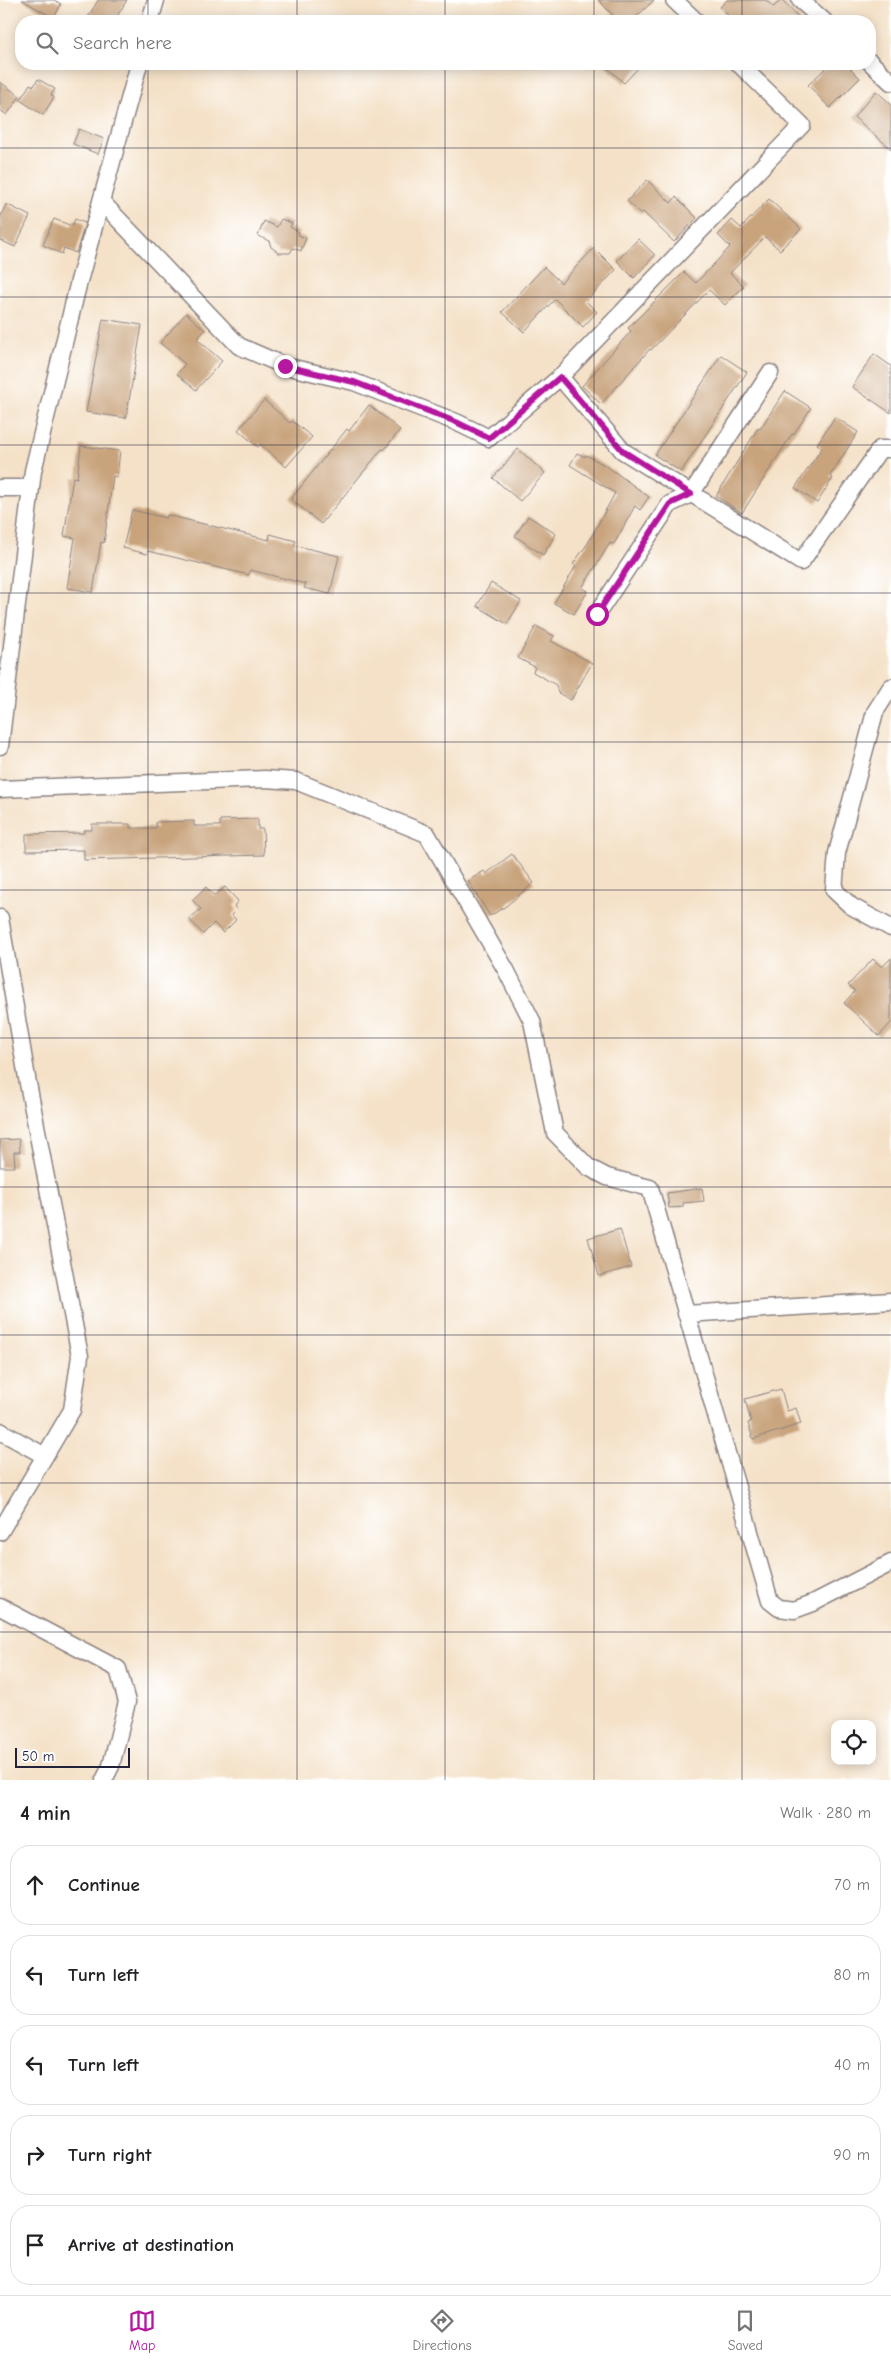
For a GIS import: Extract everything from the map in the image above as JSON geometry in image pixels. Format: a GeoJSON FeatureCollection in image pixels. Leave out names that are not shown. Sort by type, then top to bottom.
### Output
{"type":"FeatureCollection","features":[{"type":"Feature","properties":{"kind":"street"},"geometry":{"type":"LineString","coordinates":[[152,15],[156,0]]}},
{"type":"Feature","properties":{"kind":"street"},"geometry":{"type":"LineString","coordinates":[[674,0],[690,15]]}},
{"type":"Feature","properties":{"kind":"street"},"geometry":{"type":"LineString","coordinates":[[800,0],[817,15]]}},
{"type":"Feature","properties":{"kind":"street"},"geometry":{"type":"LineString","coordinates":[[876,68],[891,82]]}},
{"type":"Feature","properties":{"kind":"street"},"geometry":{"type":"LineString","coordinates":[[0,746],[30,488],[79,281],[137,70]]}},
{"type":"Feature","properties":{"kind":"street"},"geometry":{"type":"LineString","coordinates":[[101,201],[239,346],[285,366],[354,382],[456,422],[489,438],[560,377],[802,125],[745,70]]}},
{"type":"Feature","properties":{"kind":"street"},"geometry":{"type":"LineString","coordinates":[[597,614],[670,504],[691,494],[770,373]]}},
{"type":"Feature","properties":{"kind":"street"},"geometry":{"type":"LineString","coordinates":[[560,377],[623,451],[801,562],[880,449],[891,449]]}},
{"type":"Feature","properties":{"kind":"street"},"geometry":{"type":"LineString","coordinates":[[0,488],[30,488]]}},
{"type":"Feature","properties":{"kind":"street"},"geometry":{"type":"LineString","coordinates":[[891,687],[875,712],[837,853],[834,890],[851,906],[891,928]]}},
{"type":"Feature","properties":{"kind":"street"},"geometry":{"type":"LineString","coordinates":[[0,789],[265,779],[296,781],[427,834],[506,970],[532,1021],[555,1133],[588,1167],[607,1177],[650,1188],[770,1601],[779,1608],[794,1610],[813,1603],[891,1563]]}},
{"type":"Feature","properties":{"kind":"street"},"geometry":{"type":"LineString","coordinates":[[0,918],[29,1088],[80,1356],[72,1410],[0,1532]]}},
{"type":"Feature","properties":{"kind":"street"},"geometry":{"type":"LineString","coordinates":[[686,1314],[891,1301]]}},
{"type":"Feature","properties":{"kind":"street"},"geometry":{"type":"LineString","coordinates":[[0,1431],[45,1456]]}},
{"type":"Feature","properties":{"kind":"street"},"geometry":{"type":"LineString","coordinates":[[0,1607],[118,1669],[127,1702],[111,1766],[104,1780]]}},
{"type":"Feature","properties":{"kind":"building"},"geometry":{"type":"Polygon","coordinates":[[[22,0],[54,0],[61,4],[56,15],[49,15],[22,0]]]}},
{"type":"Feature","properties":{"kind":"building"},"geometry":{"type":"Polygon","coordinates":[[[98,0],[127,0],[118,15],[89,15],[98,0]]]}},
{"type":"Feature","properties":{"kind":"building"},"geometry":{"type":"Polygon","coordinates":[[[598,0],[654,0],[638,15],[613,15],[598,0]]]}},
{"type":"Feature","properties":{"kind":"building"},"geometry":{"type":"Polygon","coordinates":[[[727,0],[766,0],[773,7],[782,0],[796,15],[728,15],[720,7],[727,0]]]}},
{"type":"Feature","properties":{"kind":"building"},"geometry":{"type":"Polygon","coordinates":[[[610,70],[636,70],[624,83],[610,70]]]}},
{"type":"Feature","properties":{"kind":"building"},"geometry":{"type":"Polygon","coordinates":[[[824,70],[852,70],[860,78],[830,108],[808,85],[824,70]]]}},
{"type":"Feature","properties":{"kind":"building"},"geometry":{"type":"Polygon","coordinates":[[[38,79],[55,89],[51,95],[54,97],[43,115],[20,100],[30,84],[34,86],[38,79]]]}},
{"type":"Feature","properties":{"kind":"building"},"geometry":{"type":"Polygon","coordinates":[[[0,82],[20,96],[7,115],[0,110],[0,82]]]}},
{"type":"Feature","properties":{"kind":"building"},"geometry":{"type":"Polygon","coordinates":[[[876,91],[891,104],[891,149],[854,117],[876,91]]]}},
{"type":"Feature","properties":{"kind":"building"},"geometry":{"type":"Polygon","coordinates":[[[79,129],[104,139],[98,154],[73,144],[79,129]]]}},
{"type":"Feature","properties":{"kind":"building"},"geometry":{"type":"Polygon","coordinates":[[[647,180],[671,203],[676,197],[697,218],[674,242],[643,212],[641,214],[627,201],[647,180]]]}},
{"type":"Feature","properties":{"kind":"building"},"geometry":{"type":"Polygon","coordinates":[[[769,199],[801,229],[780,250],[765,237],[730,273],[744,286],[725,305],[709,290],[650,349],[601,404],[582,386],[631,331],[628,328],[684,272],[696,283],[730,247],[718,235],[732,220],[741,228],[769,199]]]}},
{"type":"Feature","properties":{"kind":"building"},"geometry":{"type":"Polygon","coordinates":[[[6,204],[30,216],[15,247],[0,240],[0,218],[6,204]]]}},
{"type":"Feature","properties":{"kind":"building"},"geometry":{"type":"Polygon","coordinates":[[[54,219],[72,226],[75,219],[85,223],[76,253],[64,248],[62,254],[43,245],[54,219]]]}},
{"type":"Feature","properties":{"kind":"building"},"geometry":{"type":"Polygon","coordinates":[[[281,219],[292,223],[290,227],[299,232],[298,235],[306,238],[301,251],[293,248],[290,253],[279,253],[271,247],[269,241],[258,236],[264,221],[277,227],[281,219]]]}},
{"type":"Feature","properties":{"kind":"building"},"geometry":{"type":"Polygon","coordinates":[[[638,239],[655,255],[634,278],[617,261],[638,239]]]}},
{"type":"Feature","properties":{"kind":"building"},"geometry":{"type":"Polygon","coordinates":[[[594,248],[616,270],[586,301],[597,312],[583,327],[555,299],[524,332],[502,312],[544,267],[561,283],[594,248]]]}},
{"type":"Feature","properties":{"kind":"building"},"geometry":{"type":"Polygon","coordinates":[[[186,313],[205,330],[197,339],[222,361],[196,390],[177,374],[185,364],[160,343],[186,313]]]}},
{"type":"Feature","properties":{"kind":"building"},"geometry":{"type":"Polygon","coordinates":[[[103,319],[142,325],[126,418],[86,412],[103,319]]]}},
{"type":"Feature","properties":{"kind":"building"},"geometry":{"type":"Polygon","coordinates":[[[874,354],[891,366],[891,413],[852,387],[874,354]]]}},
{"type":"Feature","properties":{"kind":"building"},"geometry":{"type":"Polygon","coordinates":[[[721,355],[747,372],[681,472],[655,455],[721,355]]]}},
{"type":"Feature","properties":{"kind":"building"},"geometry":{"type":"Polygon","coordinates":[[[785,391],[811,408],[792,434],[742,513],[716,496],[758,428],[760,429],[785,391]]]}},
{"type":"Feature","properties":{"kind":"building"},"geometry":{"type":"Polygon","coordinates":[[[264,400],[290,423],[292,421],[312,437],[286,467],[260,444],[258,447],[238,430],[264,400]]]}},
{"type":"Feature","properties":{"kind":"building"},"geometry":{"type":"Polygon","coordinates":[[[369,405],[400,430],[384,450],[382,449],[321,524],[291,499],[347,429],[349,431],[369,405]]]}},
{"type":"Feature","properties":{"kind":"building"},"geometry":{"type":"Polygon","coordinates":[[[835,417],[858,432],[830,476],[833,478],[817,503],[795,488],[822,448],[817,444],[835,417]]]}},
{"type":"Feature","properties":{"kind":"building"},"geometry":{"type":"Polygon","coordinates":[[[81,446],[120,451],[117,477],[113,476],[104,543],[101,542],[93,592],[67,588],[75,538],[64,536],[73,477],[77,478],[81,446]]]}},
{"type":"Feature","properties":{"kind":"building"},"geometry":{"type":"Polygon","coordinates":[[[518,449],[545,473],[520,501],[493,478],[518,449]]]}},
{"type":"Feature","properties":{"kind":"building"},"geometry":{"type":"Polygon","coordinates":[[[577,453],[585,457],[586,455],[608,467],[649,497],[640,510],[635,506],[614,544],[610,543],[582,588],[588,591],[574,614],[554,603],[576,566],[573,564],[588,543],[615,493],[570,465],[577,453]]]}},
{"type":"Feature","properties":{"kind":"building"},"geometry":{"type":"Polygon","coordinates":[[[132,510],[166,518],[167,515],[269,540],[270,534],[296,541],[294,545],[339,556],[330,594],[304,588],[306,584],[250,570],[249,575],[148,551],[147,554],[123,548],[132,510]]]}},
{"type":"Feature","properties":{"kind":"building"},"geometry":{"type":"Polygon","coordinates":[[[528,516],[556,534],[543,555],[515,536],[528,516]]]}},
{"type":"Feature","properties":{"kind":"building"},"geometry":{"type":"Polygon","coordinates":[[[491,583],[521,601],[507,624],[477,606],[491,583]]]}},
{"type":"Feature","properties":{"kind":"building"},"geometry":{"type":"Polygon","coordinates":[[[536,626],[554,636],[551,641],[592,663],[571,700],[558,693],[556,685],[533,672],[535,667],[518,658],[536,626]]]}},
{"type":"Feature","properties":{"kind":"building"},"geometry":{"type":"Polygon","coordinates":[[[258,819],[258,829],[263,829],[264,855],[84,860],[84,850],[26,851],[26,834],[84,833],[84,830],[92,830],[92,824],[130,824],[130,828],[156,828],[156,822],[194,821],[194,826],[220,826],[220,820],[258,819]]]}},
{"type":"Feature","properties":{"kind":"building"},"geometry":{"type":"Polygon","coordinates":[[[512,854],[534,883],[506,906],[490,916],[468,881],[484,871],[486,874],[512,854]]]}},
{"type":"Feature","properties":{"kind":"building"},"geometry":{"type":"Polygon","coordinates":[[[206,887],[214,896],[225,887],[238,901],[234,906],[237,910],[232,915],[236,920],[223,933],[214,923],[203,934],[189,919],[201,909],[192,900],[206,887]]]}},
{"type":"Feature","properties":{"kind":"building"},"geometry":{"type":"Polygon","coordinates":[[[891,958],[891,1023],[879,1036],[844,1003],[855,991],[848,985],[873,959],[882,967],[891,958]]]}},
{"type":"Feature","properties":{"kind":"building"},"geometry":{"type":"Polygon","coordinates":[[[19,1139],[20,1152],[14,1152],[15,1167],[0,1167],[0,1140],[19,1139]]]}},
{"type":"Feature","properties":{"kind":"building"},"geometry":{"type":"Polygon","coordinates":[[[702,1188],[704,1201],[683,1203],[683,1207],[669,1208],[667,1193],[702,1188]]]}},
{"type":"Feature","properties":{"kind":"building"},"geometry":{"type":"Polygon","coordinates":[[[620,1229],[631,1267],[599,1276],[588,1238],[620,1229]]]}},
{"type":"Feature","properties":{"kind":"building"},"geometry":{"type":"Polygon","coordinates":[[[781,1389],[787,1411],[796,1408],[801,1424],[753,1439],[748,1423],[751,1422],[745,1399],[781,1389]]]}},
{"type":"Feature","properties":{"kind":"route"},"geometry":{"type":"LineString","coordinates":[[285,366],[354,382],[456,422],[489,438],[560,377],[623,451],[691,494],[670,504],[597,614]]}}]}
